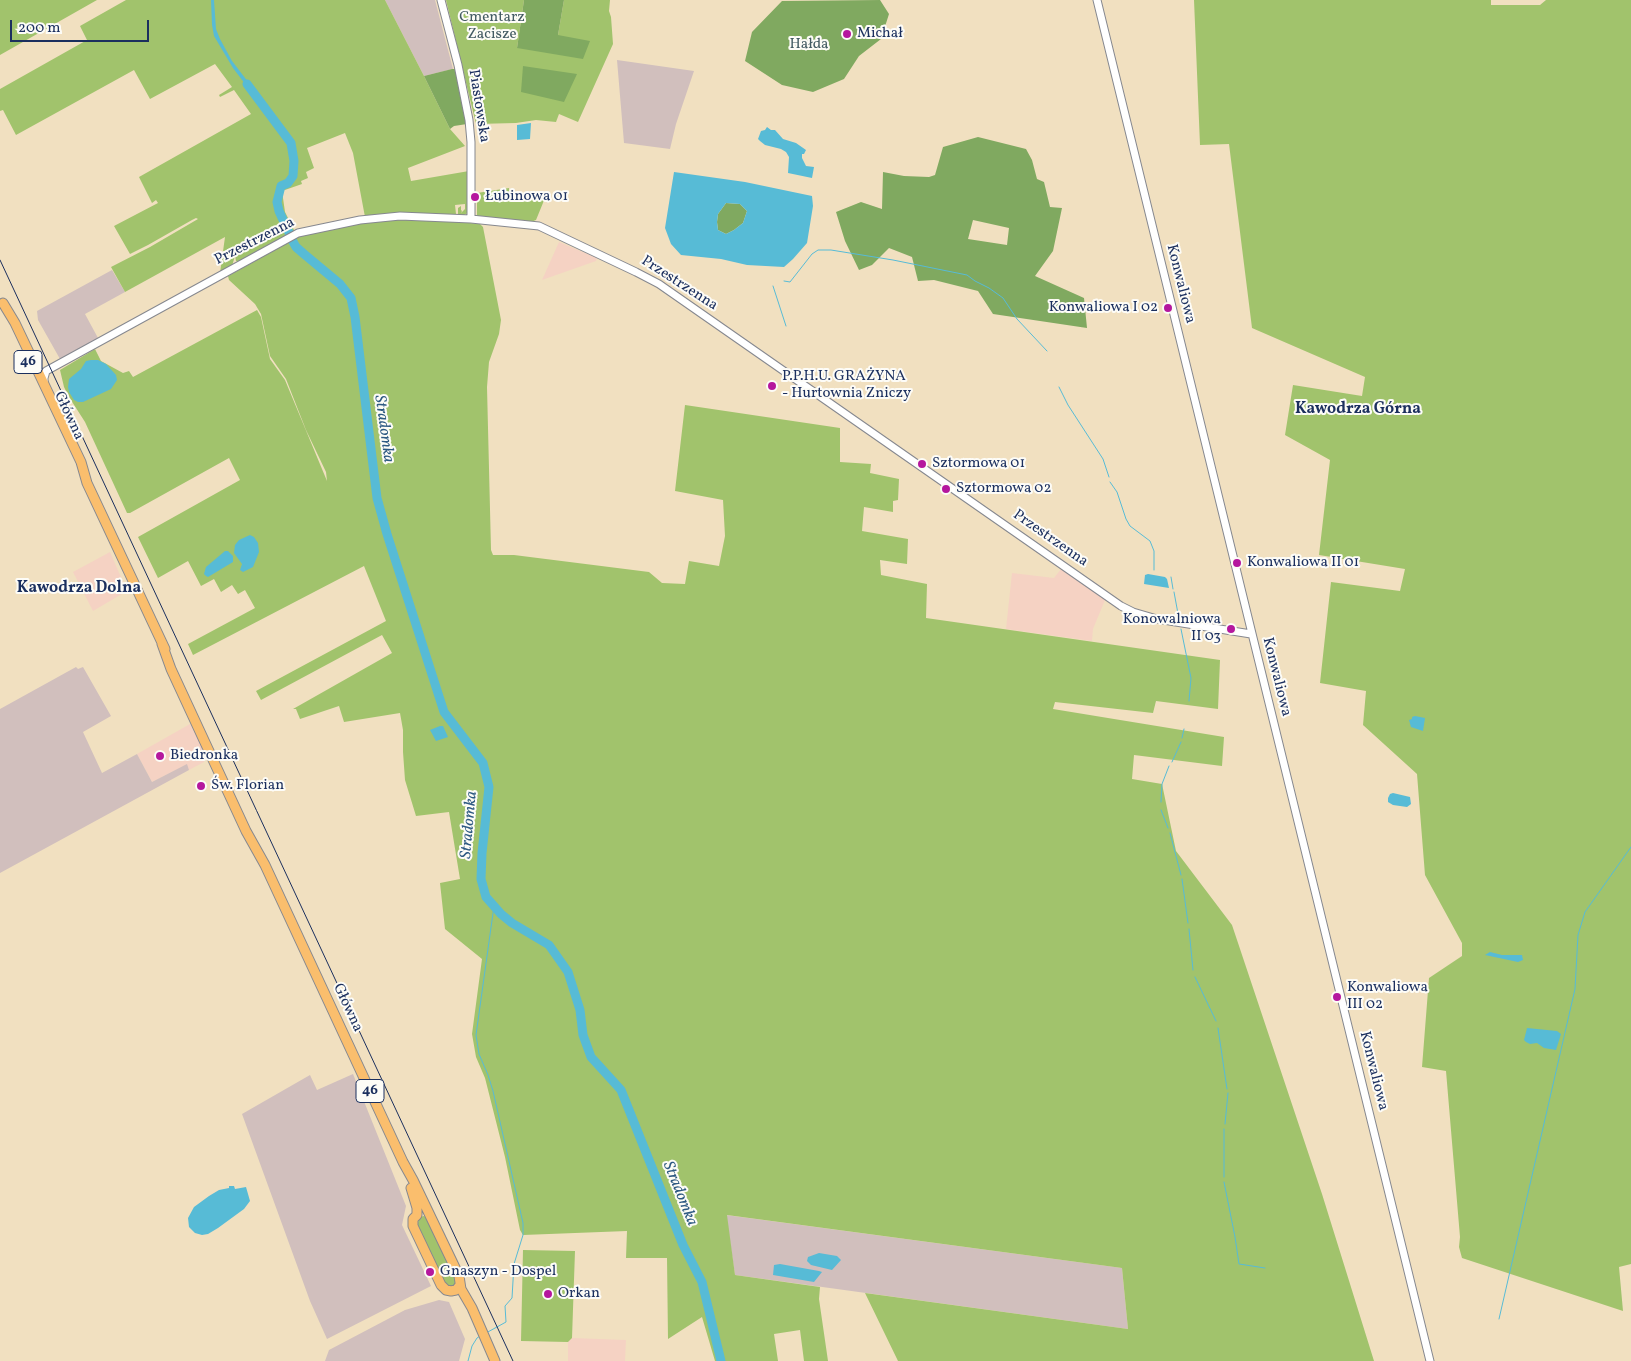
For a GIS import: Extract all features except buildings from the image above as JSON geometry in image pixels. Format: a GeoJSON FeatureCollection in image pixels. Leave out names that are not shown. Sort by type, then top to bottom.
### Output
{"type":"FeatureCollection","features":[{"type":"Feature","properties":{"kind":"main road","name":"Główna"},"geometry":{"type":"LineString","coordinates":[[2,300],[15,323],[81,462],[87,483],[246,831],[265,865],[403,1162],[431,1217]]}},
{"type":"Feature","properties":{"kind":"main road","name":"Główna"},"geometry":{"type":"LineString","coordinates":[[2,300],[22,351],[80,473],[87,483]]}},
{"type":"Feature","properties":{"kind":"main road","name":"Główna"},"geometry":{"type":"LineString","coordinates":[[403,1162],[415,1198],[417,1215]]}},
{"type":"Feature","properties":{"kind":"main road"},"geometry":{"type":"LineString","coordinates":[[417,1215],[424,1214],[431,1217]]}},
{"type":"Feature","properties":{"kind":"main road","name":"46"},"geometry":{"type":"LineString","coordinates":[[417,1215],[413,1219],[413,1226],[441,1285],[446,1290],[457,1288]]}},
{"type":"Feature","properties":{"kind":"main road","name":"46"},"geometry":{"type":"LineString","coordinates":[[431,1217],[460,1276],[457,1288],[478,1323],[495,1361]]}},
{"type":"Feature","properties":{"kind":"street","name":"Piastowska"},"geometry":{"type":"LineString","coordinates":[[441,0],[458,65],[469,120],[471,142],[471,219]]}},
{"type":"Feature","properties":{"kind":"street","name":"Konwaliowa"},"geometry":{"type":"LineString","coordinates":[[1097,0],[1430,1361]]}},
{"type":"Feature","properties":{"kind":"street","name":"Przestrzenna"},"geometry":{"type":"LineString","coordinates":[[46,371],[298,233],[329,225],[400,216],[471,219],[538,226],[659,284],[1122,606],[1133,612],[1157,619],[1251,634]]}},
{"type":"Feature","properties":{"kind":"street"},"geometry":{"type":"LineString","coordinates":[[33,363],[46,371],[44,378],[45,387]]}},
{"type":"Feature","properties":{"kind":"shaded area"},"geometry":{"type":"Polygon","coordinates":[[[385,0],[435,0],[453,69],[424,76],[385,0]]]}},
{"type":"Feature","properties":{"kind":"shaded area"},"geometry":{"type":"Polygon","coordinates":[[[617,60],[694,71],[676,124],[670,149],[624,143],[617,60]]]}},
{"type":"Feature","properties":{"kind":"shaded area"},"geometry":{"type":"Polygon","coordinates":[[[559,242],[597,258],[596,261],[542,280],[559,242]]]}},
{"type":"Feature","properties":{"kind":"shaded area"},"geometry":{"type":"Polygon","coordinates":[[[112,270],[125,292],[85,314],[98,338],[60,359],[38,320],[37,311],[112,270]]]}},
{"type":"Feature","properties":{"kind":"shaded area"},"geometry":{"type":"Polygon","coordinates":[[[110,552],[127,591],[93,611],[73,572],[110,552]]]}},
{"type":"Feature","properties":{"kind":"shaded area"},"geometry":{"type":"Polygon","coordinates":[[[1061,569],[1105,600],[1093,629],[1092,641],[1006,629],[1012,573],[1054,578],[1061,569]]]}},
{"type":"Feature","properties":{"kind":"shaded area"},"geometry":{"type":"Polygon","coordinates":[[[76,667],[78,669],[83,667],[111,716],[83,732],[102,773],[137,754],[152,782],[187,764],[189,770],[0,873],[0,709],[76,667]]]}},
{"type":"Feature","properties":{"kind":"shaded area"},"geometry":{"type":"Polygon","coordinates":[[[190,724],[205,753],[204,762],[189,770],[186,765],[152,782],[137,754],[190,724]]]}},
{"type":"Feature","properties":{"kind":"shaded area"},"geometry":{"type":"Polygon","coordinates":[[[353,1074],[406,1206],[402,1225],[431,1286],[327,1339],[310,1301],[242,1114],[310,1075],[317,1090],[353,1074]]]}},
{"type":"Feature","properties":{"kind":"shaded area"},"geometry":{"type":"Polygon","coordinates":[[[726,1215],[1122,1268],[1128,1329],[735,1275],[726,1215]]]}},
{"type":"Feature","properties":{"kind":"shaded area"},"geometry":{"type":"Polygon","coordinates":[[[439,1300],[449,1302],[465,1339],[459,1361],[325,1361],[329,1350],[405,1310],[439,1300]]]}},
{"type":"Feature","properties":{"kind":"shaded area"},"geometry":{"type":"Polygon","coordinates":[[[572,1338],[626,1340],[625,1361],[568,1361],[568,1342],[572,1338]]]}},
{"type":"Feature","properties":{"kind":"green space"},"geometry":{"type":"Polygon","coordinates":[[[0,0],[97,0],[0,55],[0,0]]]}},
{"type":"Feature","properties":{"kind":"green space"},"geometry":{"type":"Polygon","coordinates":[[[126,0],[385,0],[450,129],[465,146],[408,168],[411,181],[469,171],[468,213],[460,217],[458,214],[458,208],[461,206],[461,213],[465,209],[465,204],[455,205],[456,214],[454,216],[365,217],[353,153],[345,133],[307,148],[314,168],[306,172],[308,178],[301,181],[302,184],[282,191],[285,212],[295,232],[240,262],[236,261],[235,256],[232,266],[220,273],[225,237],[125,292],[111,267],[198,219],[192,220],[130,254],[114,226],[158,203],[156,200],[152,203],[139,177],[251,114],[234,90],[220,97],[219,95],[232,87],[215,64],[150,99],[134,70],[16,135],[3,110],[0,111],[0,89],[87,40],[80,26],[126,0]]]}},
{"type":"Feature","properties":{"kind":"green space","name":"Cmentarz Zacisze"},"geometry":{"type":"Polygon","coordinates":[[[446,0],[524,0],[517,48],[558,35],[564,0],[610,0],[609,11],[613,44],[578,122],[559,114],[556,122],[536,120],[516,123],[476,124],[446,0]]]}},
{"type":"Feature","properties":{"kind":"green space"},"geometry":{"type":"Polygon","coordinates":[[[524,0],[564,0],[558,35],[590,41],[583,59],[517,48],[524,0]]]}},
{"type":"Feature","properties":{"kind":"green space","name":"Hałda"},"geometry":{"type":"Polygon","coordinates":[[[880,0],[889,14],[881,39],[859,56],[844,79],[813,92],[782,85],[745,61],[752,32],[782,1],[880,0]]]}},
{"type":"Feature","properties":{"kind":"green space"},"geometry":{"type":"Polygon","coordinates":[[[1194,0],[1491,0],[1491,5],[1540,5],[1546,0],[1631,0],[1631,1264],[1619,1267],[1623,1311],[1462,1258],[1459,1247],[1460,1237],[1446,1071],[1422,1067],[1429,978],[1462,956],[1462,943],[1425,875],[1417,774],[1363,725],[1366,691],[1320,683],[1331,582],[1400,591],[1405,569],[1319,555],[1330,460],[1285,435],[1293,385],[1362,396],[1365,377],[1252,328],[1229,144],[1200,145],[1194,0]]]}},
{"type":"Feature","properties":{"kind":"green space"},"geometry":{"type":"Polygon","coordinates":[[[523,66],[577,74],[564,102],[521,92],[523,66]]]}},
{"type":"Feature","properties":{"kind":"green space"},"geometry":{"type":"Polygon","coordinates":[[[456,69],[467,124],[454,126],[450,129],[424,76],[456,69]]]}},
{"type":"Feature","properties":{"kind":"green space"},"geometry":{"type":"Polygon","coordinates":[[[978,137],[1026,149],[1032,160],[1037,179],[1044,182],[1050,207],[1062,208],[1053,251],[1035,276],[1084,298],[1087,328],[993,314],[978,291],[934,280],[918,281],[912,257],[889,248],[872,265],[859,270],[845,241],[836,212],[861,202],[882,209],[883,172],[904,176],[929,177],[935,175],[943,147],[978,137]],[[973,220],[968,239],[1007,245],[1009,228],[973,220]]]}},
{"type":"Feature","properties":{"kind":"green space"},"geometry":{"type":"Polygon","coordinates":[[[509,188],[509,194],[520,193],[523,198],[545,198],[536,220],[531,222],[477,216],[477,193],[509,188]]]}},
{"type":"Feature","properties":{"kind":"green space"},"geometry":{"type":"Polygon","coordinates":[[[726,203],[740,204],[747,211],[743,223],[726,234],[718,230],[717,222],[718,214],[726,203]]]}},
{"type":"Feature","properties":{"kind":"green space"},"geometry":{"type":"Polygon","coordinates":[[[440,220],[480,224],[483,227],[501,320],[499,334],[489,362],[487,387],[491,550],[493,555],[514,555],[649,572],[662,583],[685,584],[689,561],[719,566],[725,536],[723,500],[675,491],[685,405],[840,428],[840,462],[871,464],[870,473],[899,479],[898,500],[893,501],[893,512],[864,507],[862,531],[908,539],[907,564],[880,560],[881,575],[927,584],[926,618],[1220,660],[1218,709],[1156,701],[1153,713],[1055,702],[1053,709],[1224,737],[1222,766],[1134,755],[1132,779],[1162,784],[1176,851],[1232,925],[1322,1194],[1374,1361],[898,1361],[865,1293],[1128,1329],[1122,1268],[727,1215],[735,1275],[820,1287],[819,1299],[828,1361],[804,1361],[800,1330],[774,1334],[778,1361],[715,1361],[702,1317],[668,1339],[667,1258],[626,1258],[627,1231],[523,1235],[520,1230],[505,1157],[485,1078],[476,1057],[472,1034],[482,959],[445,929],[440,883],[460,879],[449,812],[416,816],[405,780],[403,730],[400,713],[344,722],[339,706],[300,719],[296,709],[293,709],[392,653],[382,635],[261,700],[256,691],[386,621],[364,566],[193,655],[188,644],[255,608],[245,590],[238,594],[232,585],[221,592],[214,579],[201,586],[188,561],[158,578],[138,537],[240,480],[229,458],[127,513],[85,422],[64,387],[60,370],[95,349],[101,361],[123,373],[129,371],[133,377],[257,310],[261,317],[270,359],[285,380],[327,481],[326,472],[306,430],[286,379],[270,356],[261,314],[255,304],[229,280],[228,276],[304,234],[370,221],[440,220]]]}},
{"type":"Feature","properties":{"kind":"green space"},"geometry":{"type":"Polygon","coordinates":[[[424,1216],[427,1218],[458,1282],[453,1287],[447,1286],[443,1282],[417,1229],[419,1217],[424,1216]]]}},
{"type":"Feature","properties":{"kind":"green space","name":"Orkan"},"geometry":{"type":"Polygon","coordinates":[[[523,1250],[575,1251],[572,1338],[568,1342],[521,1341],[523,1250]]]}},
{"type":"Feature","properties":{"kind":"water"},"geometry":{"type":"Polygon","coordinates":[[[211,0],[214,0],[216,29],[220,39],[232,61],[255,91],[252,93],[233,68],[214,36],[211,0]]]}},
{"type":"Feature","properties":{"kind":"water"},"geometry":{"type":"Polygon","coordinates":[[[531,123],[530,139],[517,140],[517,125],[531,123]]]}},
{"type":"Feature","properties":{"kind":"water"},"geometry":{"type":"Polygon","coordinates":[[[767,127],[775,130],[783,139],[796,143],[806,150],[802,154],[802,158],[806,166],[814,167],[812,178],[788,173],[789,157],[786,152],[765,145],[758,139],[761,131],[767,127]]]}},
{"type":"Feature","properties":{"kind":"water"},"geometry":{"type":"Polygon","coordinates":[[[674,172],[745,182],[812,196],[813,206],[807,243],[784,267],[747,265],[721,259],[681,255],[671,244],[665,228],[674,172]],[[726,203],[718,214],[718,230],[726,234],[743,223],[747,211],[740,204],[726,203]]]}},
{"type":"Feature","properties":{"kind":"water"},"geometry":{"type":"Polygon","coordinates":[[[98,360],[106,364],[116,375],[117,380],[111,389],[83,402],[78,402],[74,400],[69,392],[69,379],[81,369],[86,361],[98,360]]]}},
{"type":"Feature","properties":{"kind":"water"},"geometry":{"type":"Polygon","coordinates":[[[250,535],[258,543],[259,552],[253,567],[243,572],[240,570],[242,564],[234,553],[235,545],[239,540],[250,535]]]}},
{"type":"Feature","properties":{"kind":"water"},"geometry":{"type":"Polygon","coordinates":[[[225,551],[228,551],[233,556],[233,562],[208,577],[206,576],[204,574],[206,567],[225,551]]]}},
{"type":"Feature","properties":{"kind":"water"},"geometry":{"type":"Polygon","coordinates":[[[1145,575],[1165,577],[1169,588],[1144,584],[1145,575]]]}},
{"type":"Feature","properties":{"kind":"water"},"geometry":{"type":"Polygon","coordinates":[[[1415,716],[1425,718],[1423,731],[1411,727],[1409,720],[1415,716]]]}},
{"type":"Feature","properties":{"kind":"water"},"geometry":{"type":"Polygon","coordinates":[[[443,726],[448,737],[436,741],[430,730],[443,726]]]}},
{"type":"Feature","properties":{"kind":"water"},"geometry":{"type":"Polygon","coordinates":[[[1390,794],[1410,797],[1411,804],[1407,807],[1393,805],[1388,802],[1390,794]]]}},
{"type":"Feature","properties":{"kind":"water"},"geometry":{"type":"Polygon","coordinates":[[[1490,952],[1502,955],[1522,955],[1523,960],[1518,962],[1485,955],[1490,952]]]}},
{"type":"Feature","properties":{"kind":"water"},"geometry":{"type":"Polygon","coordinates":[[[1527,1028],[1557,1031],[1561,1034],[1556,1050],[1544,1048],[1537,1043],[1530,1044],[1526,1042],[1524,1040],[1527,1028]]]}},
{"type":"Feature","properties":{"kind":"water"},"geometry":{"type":"Polygon","coordinates":[[[229,1186],[234,1186],[235,1189],[246,1187],[250,1201],[244,1209],[208,1234],[195,1233],[189,1227],[188,1218],[194,1207],[219,1190],[229,1188],[229,1186]]]}},
{"type":"Feature","properties":{"kind":"water"},"geometry":{"type":"Polygon","coordinates":[[[819,1253],[837,1256],[841,1260],[832,1270],[811,1265],[807,1261],[808,1257],[819,1253]]]}},
{"type":"Feature","properties":{"kind":"water"},"geometry":{"type":"Polygon","coordinates":[[[780,1264],[822,1272],[814,1282],[773,1275],[774,1265],[780,1264]]]}},
{"type":"Feature","properties":{"kind":"waterway","name":"Stradomka"},"geometry":{"type":"LineString","coordinates":[[247,84],[291,143],[294,161],[293,176],[288,183],[281,186],[277,202],[291,237]]}},
{"type":"Feature","properties":{"kind":"waterway","name":"Stradomka"},"geometry":{"type":"LineString","coordinates":[[292,240],[296,247],[340,284],[351,298],[355,317],[377,498],[387,534],[444,712],[483,763],[489,787],[481,879],[486,897],[512,923],[549,945],[568,972],[580,1010],[583,1035],[591,1057],[621,1090],[683,1245],[702,1282],[721,1361]]}},
{"type":"Feature","properties":{"kind":"waterway"},"geometry":{"type":"LineString","coordinates":[[784,281],[790,282],[812,254],[818,250],[831,250],[893,260],[967,275],[1003,298],[1017,319],[1047,351]]}},
{"type":"Feature","properties":{"kind":"waterway"},"geometry":{"type":"LineString","coordinates":[[773,286],[786,326]]}},
{"type":"Feature","properties":{"kind":"waterway"},"geometry":{"type":"LineString","coordinates":[[1059,387],[1068,405],[1103,459],[1109,477]]}},
{"type":"Feature","properties":{"kind":"waterway"},"geometry":{"type":"LineString","coordinates":[[1110,482],[1117,492],[1130,526],[1150,541],[1154,551],[1154,570]]}},
{"type":"Feature","properties":{"kind":"waterway"},"geometry":{"type":"LineString","coordinates":[[1171,577],[1173,589]]}},
{"type":"Feature","properties":{"kind":"waterway"},"geometry":{"type":"LineString","coordinates":[[1174,592],[1179,619]]}},
{"type":"Feature","properties":{"kind":"waterway"},"geometry":{"type":"LineString","coordinates":[[1181,629],[1191,678],[1189,701]]}},
{"type":"Feature","properties":{"kind":"waterway"},"geometry":{"type":"LineString","coordinates":[[1182,738],[1184,729]]}},
{"type":"Feature","properties":{"kind":"waterway"},"geometry":{"type":"LineString","coordinates":[[1172,762],[1181,742]]}},
{"type":"Feature","properties":{"kind":"waterway"},"geometry":{"type":"LineString","coordinates":[[1161,802],[1162,784],[1169,766]]}},
{"type":"Feature","properties":{"kind":"waterway"},"geometry":{"type":"LineString","coordinates":[[1161,810],[1168,828]]}},
{"type":"Feature","properties":{"kind":"waterway"},"geometry":{"type":"LineString","coordinates":[[1170,833],[1181,875]]}},
{"type":"Feature","properties":{"kind":"waterway"},"geometry":{"type":"LineString","coordinates":[[1499,1319],[1575,989],[1578,935],[1585,912],[1631,847]]}},
{"type":"Feature","properties":{"kind":"waterway"},"geometry":{"type":"LineString","coordinates":[[1182,879],[1188,923]]}},
{"type":"Feature","properties":{"kind":"waterway"},"geometry":{"type":"LineString","coordinates":[[486,1333],[506,1322],[505,1306],[512,1298],[514,1264],[523,1235],[523,1223],[493,1091],[479,1054],[476,1035],[494,906]]}},
{"type":"Feature","properties":{"kind":"waterway"},"geometry":{"type":"LineString","coordinates":[[1189,929],[1193,970]]}},
{"type":"Feature","properties":{"kind":"waterway"},"geometry":{"type":"LineString","coordinates":[[1195,977],[1216,1021]]}},
{"type":"Feature","properties":{"kind":"waterway"},"geometry":{"type":"LineString","coordinates":[[1218,1028],[1227,1089]]}},
{"type":"Feature","properties":{"kind":"waterway"},"geometry":{"type":"LineString","coordinates":[[1225,1124],[1228,1093]]}},
{"type":"Feature","properties":{"kind":"waterway"},"geometry":{"type":"LineString","coordinates":[[1224,1129],[1224,1177]]}},
{"type":"Feature","properties":{"kind":"waterway"},"geometry":{"type":"LineString","coordinates":[[1224,1182],[1239,1264],[1265,1268]]}},
{"type":"Feature","properties":{"kind":"waterway"},"geometry":{"type":"LineString","coordinates":[[468,1361],[472,1346],[480,1336]]}},
{"type":"Feature","properties":{"kind":"railway"},"geometry":{"type":"LineString","coordinates":[[0,260],[513,1361]]}},
{"type":"Feature","properties":{"kind":"place","name":"Michał"},"geometry":{"type":"Point","coordinates":[847,34]}},
{"type":"Feature","properties":{"kind":"place","name":"Łubinowa 01"},"geometry":{"type":"Point","coordinates":[475,197]}},
{"type":"Feature","properties":{"kind":"place","name":"Konwaliowa I 02"},"geometry":{"type":"Point","coordinates":[1168,308]}},
{"type":"Feature","properties":{"kind":"place","name":"P.P.H.U. GRAŻYNA - Hurtownia Zniczy"},"geometry":{"type":"Point","coordinates":[772,386]}},
{"type":"Feature","properties":{"kind":"place","name":"Sztormowa 01"},"geometry":{"type":"Point","coordinates":[922,464]}},
{"type":"Feature","properties":{"kind":"place","name":"Sztormowa 02"},"geometry":{"type":"Point","coordinates":[946,489]}},
{"type":"Feature","properties":{"kind":"place","name":"Konwaliowa II 01"},"geometry":{"type":"Point","coordinates":[1237,563]}},
{"type":"Feature","properties":{"kind":"place","name":"Konowalniowa II 03"},"geometry":{"type":"Point","coordinates":[1231,629]}},
{"type":"Feature","properties":{"kind":"place","name":"Biedronka"},"geometry":{"type":"Point","coordinates":[160,756]}},
{"type":"Feature","properties":{"kind":"place","name":"Św. Florian"},"geometry":{"type":"Point","coordinates":[201,786]}},
{"type":"Feature","properties":{"kind":"place","name":"Konwaliowa III 02"},"geometry":{"type":"Point","coordinates":[1337,997]}},
{"type":"Feature","properties":{"kind":"place","name":"Gnaszyn - Dospel"},"geometry":{"type":"Point","coordinates":[430,1272]}},
{"type":"Feature","properties":{"kind":"place","name":"Orkan"},"geometry":{"type":"Point","coordinates":[548,1294]}},
{"type":"Feature","properties":{"kind":"district","name":"Kawodrza Górna"},"geometry":{"type":"Point","coordinates":[1358,410]}},
{"type":"Feature","properties":{"kind":"district","name":"Kawodrza Dolna"},"geometry":{"type":"Point","coordinates":[79,589]}}]}
